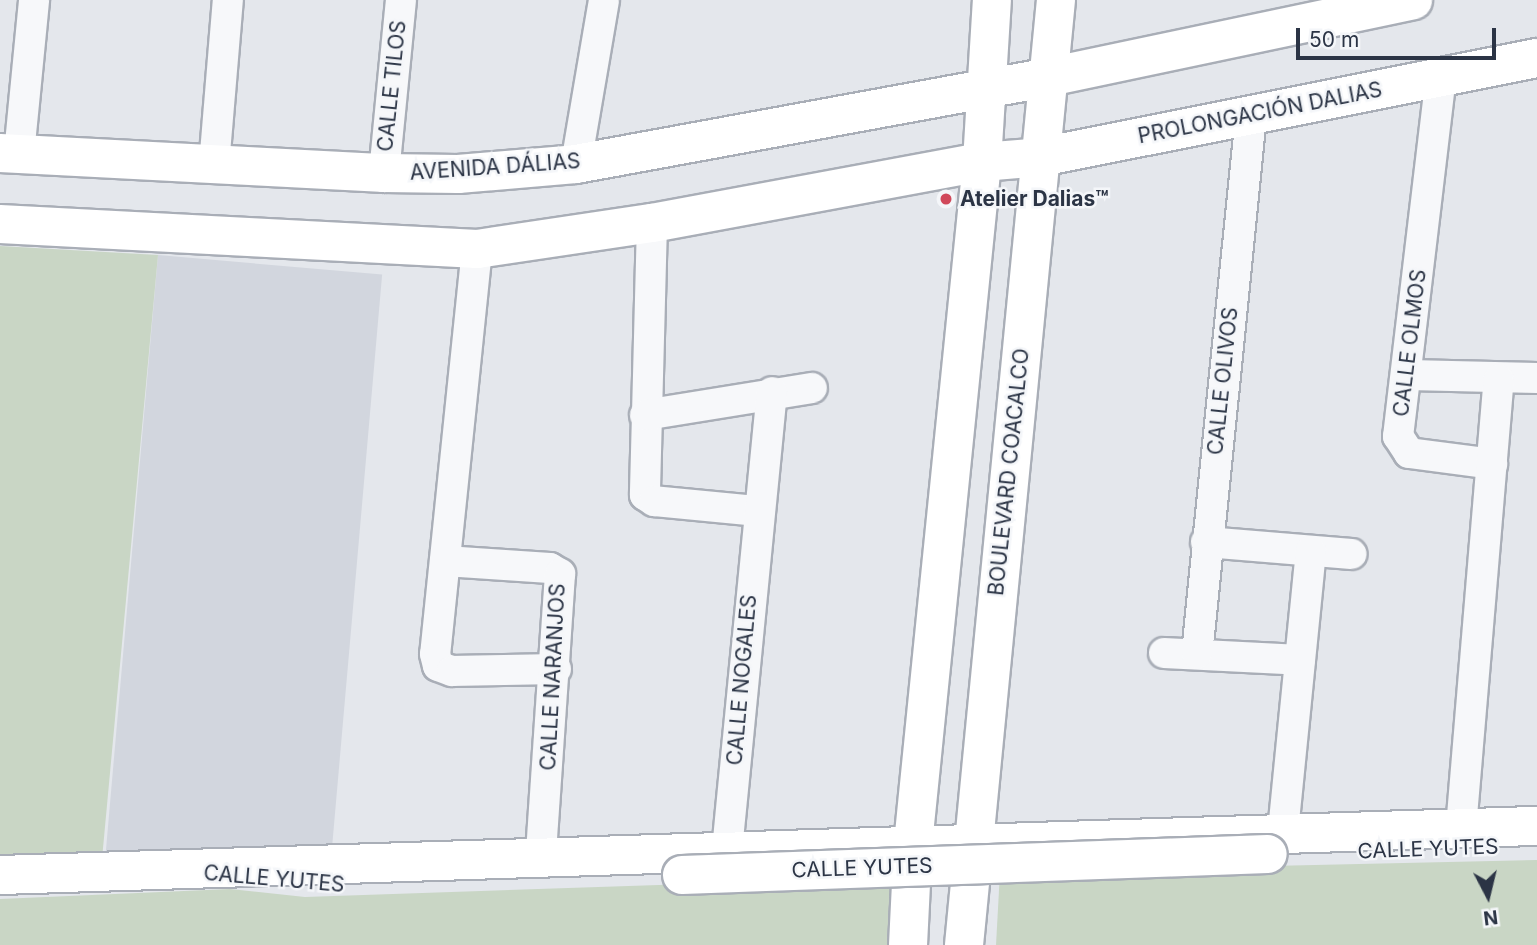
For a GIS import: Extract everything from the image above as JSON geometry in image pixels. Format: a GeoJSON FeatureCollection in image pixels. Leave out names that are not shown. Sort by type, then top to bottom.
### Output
{"type":"FeatureCollection","features":[{"type":"Feature","properties":{"kind":"main road"},"geometry":{"type":"LineString","coordinates":[[908,945],[913,844],[982,162],[984,89],[992,0]]}},
{"type":"Feature","properties":{"kind":"main road","name":"BOULEVARD COACALCO"},"geometry":{"type":"LineString","coordinates":[[964,945],[972,841],[1056,0]]}},
{"type":"Feature","properties":{"kind":"main road"},"geometry":{"type":"LineString","coordinates":[[984,89],[1049,77],[1351,7],[1413,0]]}},
{"type":"Feature","properties":{"kind":"main road","name":"PROLONGACIÓN DALIAS"},"geometry":{"type":"LineString","coordinates":[[982,162],[1041,156],[1537,58]]}},
{"type":"Feature","properties":{"kind":"main road","name":"AVENIDA DÁLIAS"},"geometry":{"type":"LineString","coordinates":[[10,154],[384,173],[457,174],[576,164],[984,89]]}},
{"type":"Feature","properties":{"kind":"main road"},"geometry":{"type":"LineString","coordinates":[[0,224],[477,250],[652,223],[982,162]]}},
{"type":"Feature","properties":{"kind":"main road","name":"CALLE YUTES"},"geometry":{"type":"LineString","coordinates":[[187,870],[330,887],[682,874],[1275,843],[1461,828],[1537,826]]}},
{"type":"Feature","properties":{"kind":"main road","name":"CALLE YUTES"},"geometry":{"type":"LineString","coordinates":[[0,875],[972,841],[1537,845]]}},
{"type":"Feature","properties":{"kind":"street"},"geometry":{"type":"LineString","coordinates":[[10,154],[34,0]]}},
{"type":"Feature","properties":{"kind":"street"},"geometry":{"type":"LineString","coordinates":[[214,165],[228,0]]}},
{"type":"Feature","properties":{"kind":"street","name":"CALLE TILOS"},"geometry":{"type":"LineString","coordinates":[[384,173],[401,0]]}},
{"type":"Feature","properties":{"kind":"street"},"geometry":{"type":"LineString","coordinates":[[576,164],[604,0]]}},
{"type":"Feature","properties":{"kind":"street","name":"CALLE OLMOS"},"geometry":{"type":"LineString","coordinates":[[1441,76],[1401,445],[1409,453],[1492,464]]}},
{"type":"Feature","properties":{"kind":"street","name":"CALLE OLIVOS"},"geometry":{"type":"LineString","coordinates":[[1197,654],[1206,542],[1251,116]]}},
{"type":"Feature","properties":{"kind":"street"},"geometry":{"type":"LineString","coordinates":[[652,223],[645,495],[654,501],[757,511]]}},
{"type":"Feature","properties":{"kind":"street"},"geometry":{"type":"LineString","coordinates":[[477,250],[435,654],[438,666],[452,671],[556,669]]}},
{"type":"Feature","properties":{"kind":"street"},"geometry":{"type":"LineString","coordinates":[[1409,375],[1499,380],[1537,378]]}},
{"type":"Feature","properties":{"kind":"street"},"geometry":{"type":"LineString","coordinates":[[1461,828],[1499,380]]}},
{"type":"Feature","properties":{"kind":"street"},"geometry":{"type":"LineString","coordinates":[[645,415],[772,392],[812,388]]}},
{"type":"Feature","properties":{"kind":"street","name":"CALLE NOGALES"},"geometry":{"type":"LineString","coordinates":[[727,850],[757,511],[772,392]]}},
{"type":"Feature","properties":{"kind":"street"},"geometry":{"type":"LineString","coordinates":[[1206,542],[1352,554]]}},
{"type":"Feature","properties":{"kind":"street"},"geometry":{"type":"LineString","coordinates":[[1275,843],[1300,660],[1311,551]]}},
{"type":"Feature","properties":{"kind":"street","name":"CALLE NARANJOS"},"geometry":{"type":"LineString","coordinates":[[445,561],[550,568],[561,574],[541,854]]}},
{"type":"Feature","properties":{"kind":"street"},"geometry":{"type":"LineString","coordinates":[[1164,653],[1300,660]]}},
{"type":"Feature","properties":{"kind":"shaded area"},"geometry":{"type":"Polygon","coordinates":[[[158,255],[382,275],[329,879],[105,860],[158,255]]]}},
{"type":"Feature","properties":{"kind":"green space"},"geometry":{"type":"Polygon","coordinates":[[[0,246],[158,255],[102,859],[0,862],[0,246]]]}},
{"type":"Feature","properties":{"kind":"green space"},"geometry":{"type":"Polygon","coordinates":[[[1537,860],[1537,945],[996,945],[1000,872],[1537,860]]]}},
{"type":"Feature","properties":{"kind":"green space"},"geometry":{"type":"Polygon","coordinates":[[[895,877],[891,945],[0,945],[0,899],[230,889],[305,897],[895,877]]]}},
{"type":"Feature","properties":{"kind":"place","name":"Atelier Dalias™"},"geometry":{"type":"Point","coordinates":[946,199]}}]}
